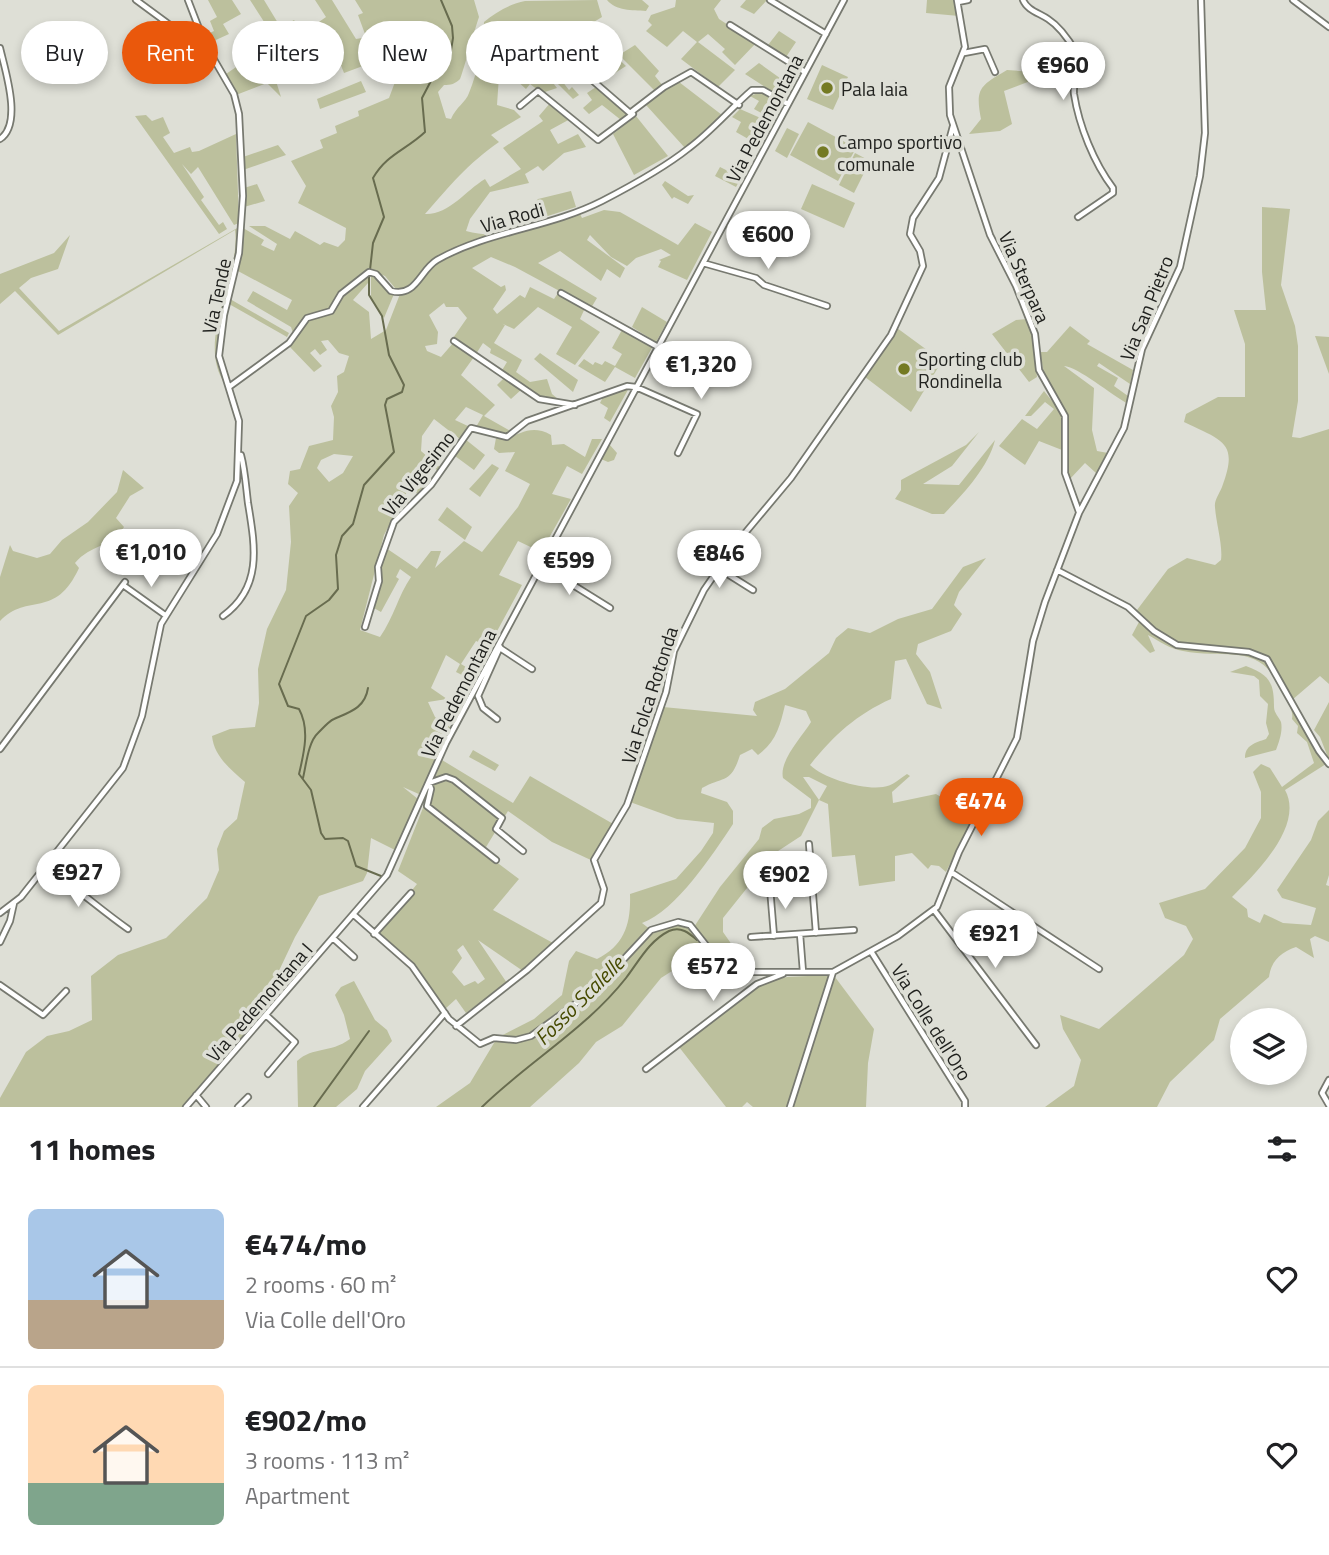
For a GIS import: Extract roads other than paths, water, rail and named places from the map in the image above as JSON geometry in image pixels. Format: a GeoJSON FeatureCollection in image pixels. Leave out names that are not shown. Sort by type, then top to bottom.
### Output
{"type":"FeatureCollection","features":[{"type":"Feature","properties":{"kind":"street"},"geometry":{"type":"LineString","coordinates":[[136,0],[165,21]]}},
{"type":"Feature","properties":{"kind":"street","name":"Via Tende"},"geometry":{"type":"LineString","coordinates":[[188,0],[197,21]]}},
{"type":"Feature","properties":{"kind":"street"},"geometry":{"type":"LineString","coordinates":[[770,0],[826,33]]}},
{"type":"Feature","properties":{"kind":"street","name":"Via Pedemontana"},"geometry":{"type":"LineString","coordinates":[[354,915],[393,866],[446,743],[844,0]]}},
{"type":"Feature","properties":{"kind":"street"},"geometry":{"type":"LineString","coordinates":[[957,1],[968,0]]}},
{"type":"Feature","properties":{"kind":"street"},"geometry":{"type":"LineString","coordinates":[[1023,0],[1026,6],[1055,24],[1076,52],[1079,66],[1074,88],[1079,114],[1098,168],[1114,191],[1079,217]]}},
{"type":"Feature","properties":{"kind":"street","name":"Via San Pietro"},"geometry":{"type":"LineString","coordinates":[[1057,570],[1079,513],[1124,428],[1142,349],[1178,273],[1191,225],[1205,133],[1201,0]]}},
{"type":"Feature","properties":{"kind":"street"},"geometry":{"type":"LineString","coordinates":[[1293,0],[1328,25]]}},
{"type":"Feature","properties":{"kind":"street","name":"Via Sterpara"},"geometry":{"type":"LineString","coordinates":[[957,1],[964,53],[949,90],[953,126],[990,234],[1016,286],[1035,334],[1039,370],[1065,416],[1065,473],[1079,513]]}},
{"type":"Feature","properties":{"kind":"street"},"geometry":{"type":"LineString","coordinates":[[730,25],[805,72]]}},
{"type":"Feature","properties":{"kind":"street"},"geometry":{"type":"LineString","coordinates":[[0,48],[12,106],[8,130],[0,139]]}},
{"type":"Feature","properties":{"kind":"street"},"geometry":{"type":"LineString","coordinates":[[964,53],[985,50],[995,72]]}},
{"type":"Feature","properties":{"kind":"street","name":"Via Tende"},"geometry":{"type":"LineString","coordinates":[[0,913],[14,904],[124,768],[142,716],[155,643],[165,615],[209,549],[226,516],[237,481],[239,421],[219,356],[224,315],[239,253],[243,196],[239,114],[234,94],[218,67]]}},
{"type":"Feature","properties":{"kind":"street"},"geometry":{"type":"LineString","coordinates":[[520,106],[538,91],[598,140],[664,87],[691,72],[739,105]]}},
{"type":"Feature","properties":{"kind":"street"},"geometry":{"type":"LineString","coordinates":[[596,84],[628,112],[634,113]]}},
{"type":"Feature","properties":{"kind":"street","name":"Via Rodi"},"geometry":{"type":"LineString","coordinates":[[229,387],[289,343],[307,318],[331,311],[339,296],[371,272],[378,275],[391,291],[401,292],[418,283],[433,262],[478,240],[533,227],[603,201],[689,148],[755,89],[788,104]]}},
{"type":"Feature","properties":{"kind":"street","name":"Via Folca Rotonda"},"geometry":{"type":"LineString","coordinates":[[456,1026],[527,970],[601,903],[604,889],[594,860],[627,805],[666,692],[674,651],[718,568],[791,478],[891,335],[923,266],[920,251],[910,233],[913,218],[939,178],[953,126]]}},
{"type":"Feature","properties":{"kind":"street"},"geometry":{"type":"LineString","coordinates":[[703,262],[755,278],[764,285],[827,306]]}},
{"type":"Feature","properties":{"kind":"street"},"geometry":{"type":"LineString","coordinates":[[561,293],[658,346]]}},
{"type":"Feature","properties":{"kind":"street"},"geometry":{"type":"LineString","coordinates":[[454,341],[539,399],[576,405]]}},
{"type":"Feature","properties":{"kind":"street","name":"Via Vigesimo"},"geometry":{"type":"LineString","coordinates":[[365,627],[379,581],[378,567],[394,522],[431,485],[471,428],[507,437],[527,421],[627,386],[636,387]]}},
{"type":"Feature","properties":{"kind":"street"},"geometry":{"type":"LineString","coordinates":[[636,387],[696,414],[678,453]]}},
{"type":"Feature","properties":{"kind":"street"},"geometry":{"type":"LineString","coordinates":[[223,616],[244,595],[255,566],[254,541],[240,450]]}},
{"type":"Feature","properties":{"kind":"street"},"geometry":{"type":"LineString","coordinates":[[541,565],[610,608]]}},
{"type":"Feature","properties":{"kind":"street"},"geometry":{"type":"LineString","coordinates":[[718,568],[753,590]]}},
{"type":"Feature","properties":{"kind":"street"},"geometry":{"type":"LineString","coordinates":[[1036,1045],[934,910],[1019,733],[1033,641],[1057,570],[1128,607],[1154,631],[1177,645],[1250,652],[1267,659],[1318,751],[1329,764]]}},
{"type":"Feature","properties":{"kind":"street"},"geometry":{"type":"LineString","coordinates":[[0,750],[124,584],[165,615]]}},
{"type":"Feature","properties":{"kind":"street"},"geometry":{"type":"LineString","coordinates":[[497,719],[483,708],[478,696],[500,645],[533,669]]}},
{"type":"Feature","properties":{"kind":"street"},"geometry":{"type":"LineString","coordinates":[[495,860],[427,806],[431,789],[429,783],[446,777],[454,780],[502,818],[496,829],[523,851]]}},
{"type":"Feature","properties":{"kind":"street"},"geometry":{"type":"LineString","coordinates":[[809,844],[816,933]]}},
{"type":"Feature","properties":{"kind":"street"},"geometry":{"type":"LineString","coordinates":[[44,867],[78,888],[83,898],[128,929]]}},
{"type":"Feature","properties":{"kind":"street"},"geometry":{"type":"LineString","coordinates":[[951,872],[1099,969]]}},
{"type":"Feature","properties":{"kind":"street"},"geometry":{"type":"LineString","coordinates":[[770,888],[774,936]]}},
{"type":"Feature","properties":{"kind":"street"},"geometry":{"type":"LineString","coordinates":[[374,934],[411,893]]}},
{"type":"Feature","properties":{"kind":"street"},"geometry":{"type":"LineString","coordinates":[[0,942],[9,926],[14,904]]}},
{"type":"Feature","properties":{"kind":"street","name":"Via Colle dell'Oro"},"geometry":{"type":"LineString","coordinates":[[456,1026],[480,1044],[494,1038],[516,1040],[531,1037],[596,989],[645,934],[678,922],[694,928],[720,963],[729,969],[833,972],[872,952],[934,910]]}},
{"type":"Feature","properties":{"kind":"street"},"geometry":{"type":"LineString","coordinates":[[354,915],[419,973],[456,1026]]}},
{"type":"Feature","properties":{"kind":"street","name":"Via Pedemontana I"},"geometry":{"type":"LineString","coordinates":[[186,1107],[354,915]]}},
{"type":"Feature","properties":{"kind":"street"},"geometry":{"type":"LineString","coordinates":[[751,937],[854,930]]}},
{"type":"Feature","properties":{"kind":"street"},"geometry":{"type":"LineString","coordinates":[[800,934],[803,972]]}},
{"type":"Feature","properties":{"kind":"street"},"geometry":{"type":"LineString","coordinates":[[334,939],[354,957]]}},
{"type":"Feature","properties":{"kind":"street","name":"Via Colle dell'Oro"},"geometry":{"type":"LineString","coordinates":[[872,952],[930,1041],[965,1101],[965,1107]]}},
{"type":"Feature","properties":{"kind":"street"},"geometry":{"type":"LineString","coordinates":[[646,1069],[757,984],[780,974],[795,972]]}},
{"type":"Feature","properties":{"kind":"street"},"geometry":{"type":"LineString","coordinates":[[790,1107],[833,972]]}},
{"type":"Feature","properties":{"kind":"street"},"geometry":{"type":"LineString","coordinates":[[0,985],[44,1016],[66,991]]}},
{"type":"Feature","properties":{"kind":"street"},"geometry":{"type":"LineString","coordinates":[[363,1107],[445,1013]]}},
{"type":"Feature","properties":{"kind":"street"},"geometry":{"type":"LineString","coordinates":[[266,1015],[295,1042],[268,1074]]}},
{"type":"Feature","properties":{"kind":"street"},"geometry":{"type":"LineString","coordinates":[[1329,1080],[1322,1094],[1329,1105]]}},
{"type":"Feature","properties":{"kind":"street"},"geometry":{"type":"LineString","coordinates":[[196,1095],[206,1107]]}},
{"type":"Feature","properties":{"kind":"street"},"geometry":{"type":"LineString","coordinates":[[238,1107],[248,1097]]}},
{"type":"Feature","properties":{"kind":"waterway"},"geometry":{"type":"LineString","coordinates":[[370,270],[373,243],[384,217],[373,178],[391,158],[425,132],[422,98],[433,77],[450,56],[452,26],[441,0]]}},
{"type":"Feature","properties":{"kind":"waterway"},"geometry":{"type":"LineString","coordinates":[[369,275],[369,295],[382,316],[389,355],[404,385],[402,392],[387,399],[385,405],[394,452],[364,485],[353,524],[342,536],[336,555],[338,589],[329,600],[306,616],[279,684],[288,706],[299,709],[302,717],[305,741],[299,774],[311,790],[321,833],[325,839],[343,838],[348,841],[356,866],[381,876]]}},
{"type":"Feature","properties":{"kind":"waterway"},"geometry":{"type":"LineString","coordinates":[[303,778],[315,737],[330,721],[360,705],[368,688]]}},
{"type":"Feature","properties":{"kind":"waterway","name":"Fosso Scalelle"},"geometry":{"type":"LineString","coordinates":[[482,1107],[593,1013],[662,935],[681,930],[697,940]]}},
{"type":"Feature","properties":{"kind":"waterway"},"geometry":{"type":"LineString","coordinates":[[314,1107],[369,1031]]}},
{"type":"Feature","properties":{"kind":"place","name":"Pala Iaia"},"geometry":{"type":"Point","coordinates":[827,88]}},
{"type":"Feature","properties":{"kind":"place","name":"Campo sportivo comunale"},"geometry":{"type":"Point","coordinates":[823,152]}},
{"type":"Feature","properties":{"kind":"place","name":"Sporting club Rondinella"},"geometry":{"type":"Point","coordinates":[904,369]}}]}
